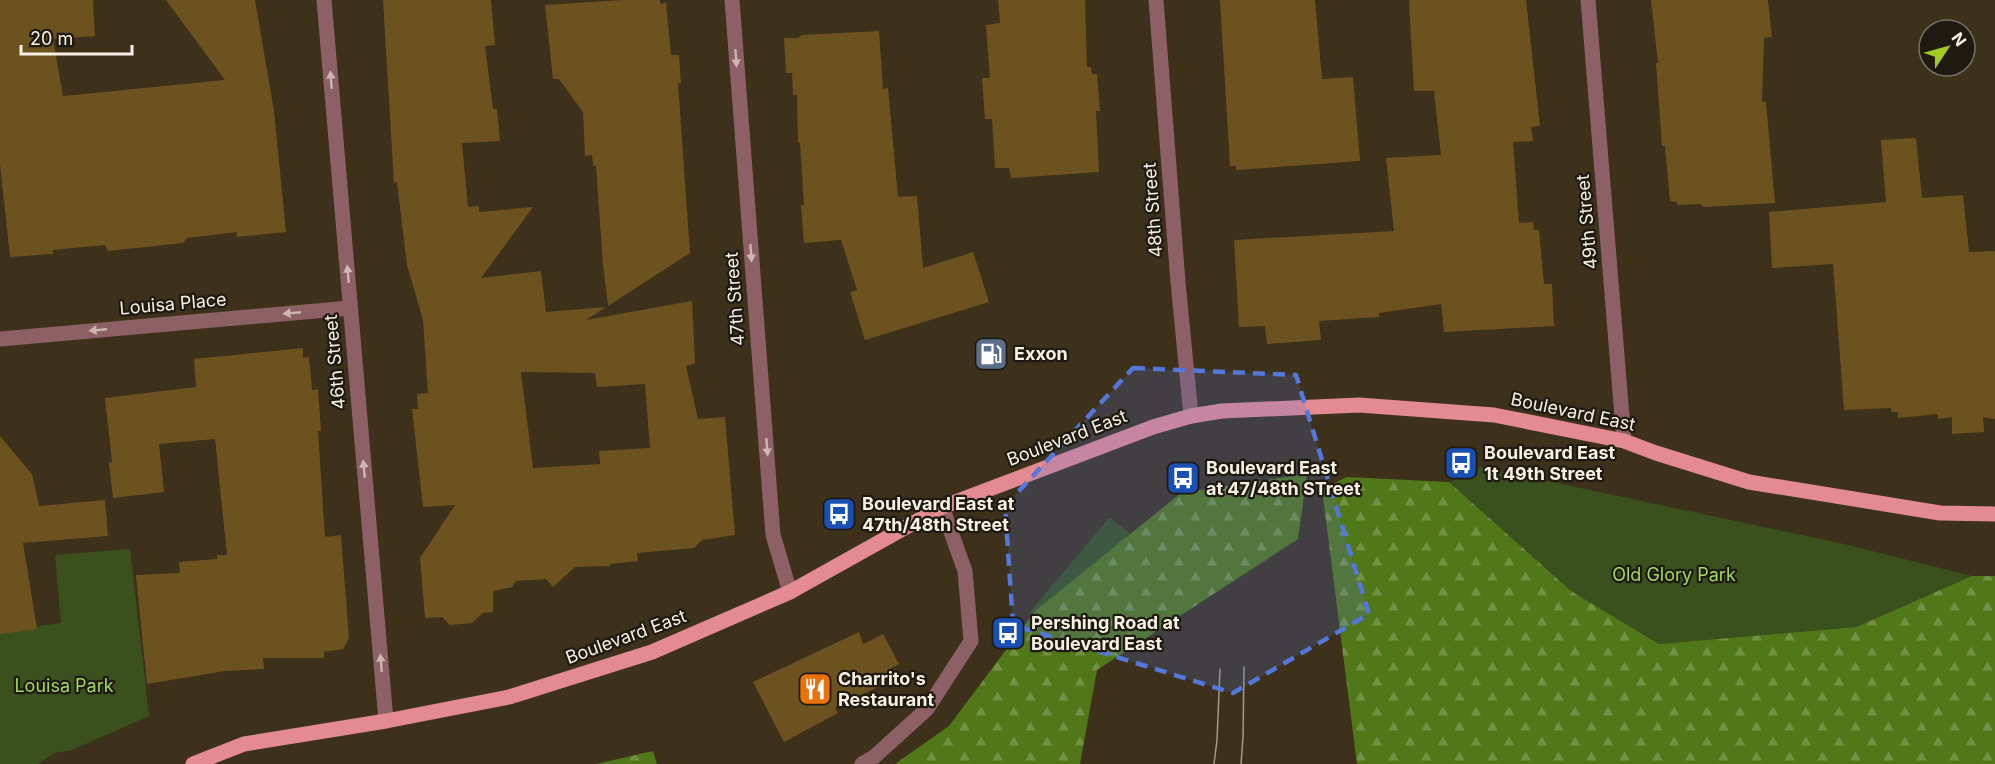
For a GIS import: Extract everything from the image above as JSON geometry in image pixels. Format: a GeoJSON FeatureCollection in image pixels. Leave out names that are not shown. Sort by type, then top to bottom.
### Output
{"type":"FeatureCollection","features":[{"type":"Feature","properties":{"kind":"main road","name":"Boulevard East"},"geometry":{"type":"LineString","coordinates":[[193,764],[244,744],[386,721],[509,697],[652,652],[790,592],[942,507],[1153,427],[1191,416],[1222,411],[1359,405],[1494,416],[1624,441],[1749,482],[1940,513],[1995,514]]}},
{"type":"Feature","properties":{"kind":"street","name":"46th Street"},"geometry":{"type":"LineString","coordinates":[[324,0],[386,721]]}},
{"type":"Feature","properties":{"kind":"street","name":"47th Street"},"geometry":{"type":"LineString","coordinates":[[732,0],[774,535],[790,592]]}},
{"type":"Feature","properties":{"kind":"street","name":"48th Street"},"geometry":{"type":"LineString","coordinates":[[1156,0],[1191,416]]}},
{"type":"Feature","properties":{"kind":"street","name":"49th Street"},"geometry":{"type":"LineString","coordinates":[[1588,0],[1624,441]]}},
{"type":"Feature","properties":{"kind":"street","name":"Louisa Place"},"geometry":{"type":"LineString","coordinates":[[0,339],[350,308]]}},
{"type":"Feature","properties":{"kind":"street"},"geometry":{"type":"LineString","coordinates":[[862,764],[874,757],[927,709],[971,641],[965,571],[942,507]]}},
{"type":"Feature","properties":{"kind":"highlighted area"},"geometry":{"type":"Polygon","coordinates":[[[1133,368],[1296,375],[1369,614],[1233,693],[1013,625],[1005,506],[1133,368]]]}},
{"type":"Feature","properties":{"kind":"green space","name":"Old Glory Park"},"geometry":{"type":"Polygon","coordinates":[[[1481,467],[1844,544],[1972,576],[1856,627],[1659,644],[1571,591],[1449,482],[1481,467]]]}},
{"type":"Feature","properties":{"kind":"green space"},"geometry":{"type":"Polygon","coordinates":[[[1307,474],[1298,539],[1097,670],[1080,764],[895,764],[949,726],[1035,611],[1181,493],[1307,474]]]}},
{"type":"Feature","properties":{"kind":"green space"},"geometry":{"type":"Polygon","coordinates":[[[1347,477],[1449,482],[1571,591],[1659,644],[1856,627],[1972,576],[1995,576],[1995,764],[1357,764],[1322,489],[1347,477]]]}},
{"type":"Feature","properties":{"kind":"green space"},"geometry":{"type":"Polygon","coordinates":[[[1109,518],[1137,538],[1042,623],[1029,613],[1109,518]]]}},
{"type":"Feature","properties":{"kind":"green space","name":"Louisa Park"},"geometry":{"type":"Polygon","coordinates":[[[130,549],[149,716],[72,750],[54,753],[38,764],[0,764],[0,632],[61,623],[55,555],[130,549]]]}},
{"type":"Feature","properties":{"kind":"green space"},"geometry":{"type":"Polygon","coordinates":[[[653,751],[657,764],[596,764],[653,751]]]}},
{"type":"Feature","properties":{"kind":"building"},"geometry":{"type":"Polygon","coordinates":[[[0,0],[93,0],[95,36],[53,39],[63,96],[225,80],[166,0],[255,0],[274,111],[286,232],[236,237],[237,232],[187,238],[183,243],[108,251],[105,245],[53,250],[53,254],[10,257],[0,164],[0,0]]]}},
{"type":"Feature","properties":{"kind":"building"},"geometry":{"type":"Polygon","coordinates":[[[383,0],[491,0],[495,45],[485,46],[493,109],[497,109],[500,141],[462,143],[468,207],[479,206],[479,212],[533,207],[481,278],[541,271],[546,312],[606,307],[586,320],[692,301],[695,363],[686,366],[698,419],[725,417],[735,535],[702,540],[694,548],[637,553],[638,561],[610,564],[610,566],[575,567],[553,587],[546,579],[516,581],[512,587],[493,591],[493,612],[483,613],[472,623],[450,625],[442,617],[425,618],[420,558],[455,505],[423,507],[412,409],[418,409],[417,394],[428,393],[423,320],[407,265],[397,182],[394,183],[383,0]],[[521,372],[533,468],[600,464],[599,451],[650,448],[645,384],[597,387],[595,373],[521,372]]]}},
{"type":"Feature","properties":{"kind":"building"},"geometry":{"type":"Polygon","coordinates":[[[660,0],[660,4],[666,3],[671,55],[679,55],[681,83],[678,83],[690,253],[608,306],[596,166],[593,166],[592,155],[585,156],[583,112],[559,79],[553,79],[545,5],[660,0]]]}},
{"type":"Feature","properties":{"kind":"building"},"geometry":{"type":"Polygon","coordinates":[[[998,0],[1085,0],[1087,67],[1091,67],[1092,74],[1097,74],[1100,111],[1096,111],[1099,172],[1011,178],[1009,168],[995,168],[992,119],[985,119],[982,78],[990,78],[986,25],[1000,23],[998,0]]]}},
{"type":"Feature","properties":{"kind":"building"},"geometry":{"type":"Polygon","coordinates":[[[1220,0],[1315,0],[1322,79],[1353,77],[1360,161],[1236,170],[1236,166],[1230,166],[1220,0]]]}},
{"type":"Feature","properties":{"kind":"building"},"geometry":{"type":"Polygon","coordinates":[[[1409,0],[1526,0],[1540,126],[1531,127],[1533,141],[1513,142],[1519,223],[1533,222],[1534,230],[1539,230],[1544,284],[1552,284],[1554,326],[1444,332],[1441,304],[1379,313],[1379,317],[1319,321],[1321,340],[1267,344],[1265,326],[1239,327],[1234,240],[1394,231],[1386,158],[1441,155],[1434,91],[1414,91],[1409,0]]]}},
{"type":"Feature","properties":{"kind":"building"},"geometry":{"type":"Polygon","coordinates":[[[1651,0],[1768,0],[1772,37],[1764,38],[1762,102],[1766,102],[1775,203],[1704,207],[1700,204],[1677,205],[1677,202],[1670,201],[1665,146],[1662,146],[1656,63],[1658,63],[1651,0]]]}},
{"type":"Feature","properties":{"kind":"building"},"geometry":{"type":"Polygon","coordinates":[[[879,31],[883,89],[888,88],[898,197],[917,196],[923,268],[973,252],[989,302],[865,340],[850,292],[857,290],[841,240],[804,243],[797,95],[793,95],[792,73],[786,73],[784,38],[879,31]]]}},
{"type":"Feature","properties":{"kind":"building"},"geometry":{"type":"Polygon","coordinates":[[[1916,138],[1922,198],[1963,195],[1969,252],[1995,251],[1995,419],[1983,417],[1984,432],[1952,434],[1952,417],[1938,419],[1938,414],[1898,418],[1898,412],[1891,412],[1891,408],[1844,410],[1833,264],[1772,268],[1769,212],[1886,202],[1881,140],[1916,138]]]}},
{"type":"Feature","properties":{"kind":"building"},"geometry":{"type":"Polygon","coordinates":[[[303,348],[303,358],[309,357],[312,390],[318,389],[321,431],[318,431],[325,537],[341,535],[349,638],[343,649],[324,652],[324,658],[263,658],[264,669],[225,671],[147,684],[136,575],[180,573],[179,562],[217,559],[217,555],[227,555],[215,439],[159,444],[164,492],[113,498],[109,462],[112,462],[105,398],[196,387],[194,359],[303,348]]]}},
{"type":"Feature","properties":{"kind":"building"},"geometry":{"type":"Polygon","coordinates":[[[0,436],[32,474],[39,506],[105,500],[108,536],[23,543],[37,629],[0,634],[0,436]]]}},
{"type":"Feature","properties":{"kind":"building","name":"Charrito's Restaurant"},"geometry":{"type":"Polygon","coordinates":[[[859,632],[863,644],[883,634],[899,664],[891,668],[896,678],[835,708],[838,713],[784,742],[753,682],[859,632]]]}},
{"type":"Feature","properties":{"kind":"tram line"},"geometry":{"type":"LineString","coordinates":[[1241,764],[1244,667]]}},
{"type":"Feature","properties":{"kind":"tram line"},"geometry":{"type":"LineString","coordinates":[[1214,764],[1220,669]]}},
{"type":"Feature","properties":{"kind":"place","name":"Exxon"},"geometry":{"type":"Point","coordinates":[991,354]}},
{"type":"Feature","properties":{"kind":"place","name":"Boulevard East 1t 49th Street"},"geometry":{"type":"Point","coordinates":[1461,463]}},
{"type":"Feature","properties":{"kind":"place","name":"Boulevard East at 47/48th STreet"},"geometry":{"type":"Point","coordinates":[1183,478]}},
{"type":"Feature","properties":{"kind":"place","name":"Boulevard East at 47th/48th Street"},"geometry":{"type":"Point","coordinates":[839,514]}},
{"type":"Feature","properties":{"kind":"place","name":"Pershing Road at Boulevard East"},"geometry":{"type":"Point","coordinates":[1008,633]}},
{"type":"Feature","properties":{"kind":"place","name":"Charrito's Restaurant"},"geometry":{"type":"Point","coordinates":[815,689]}}]}
